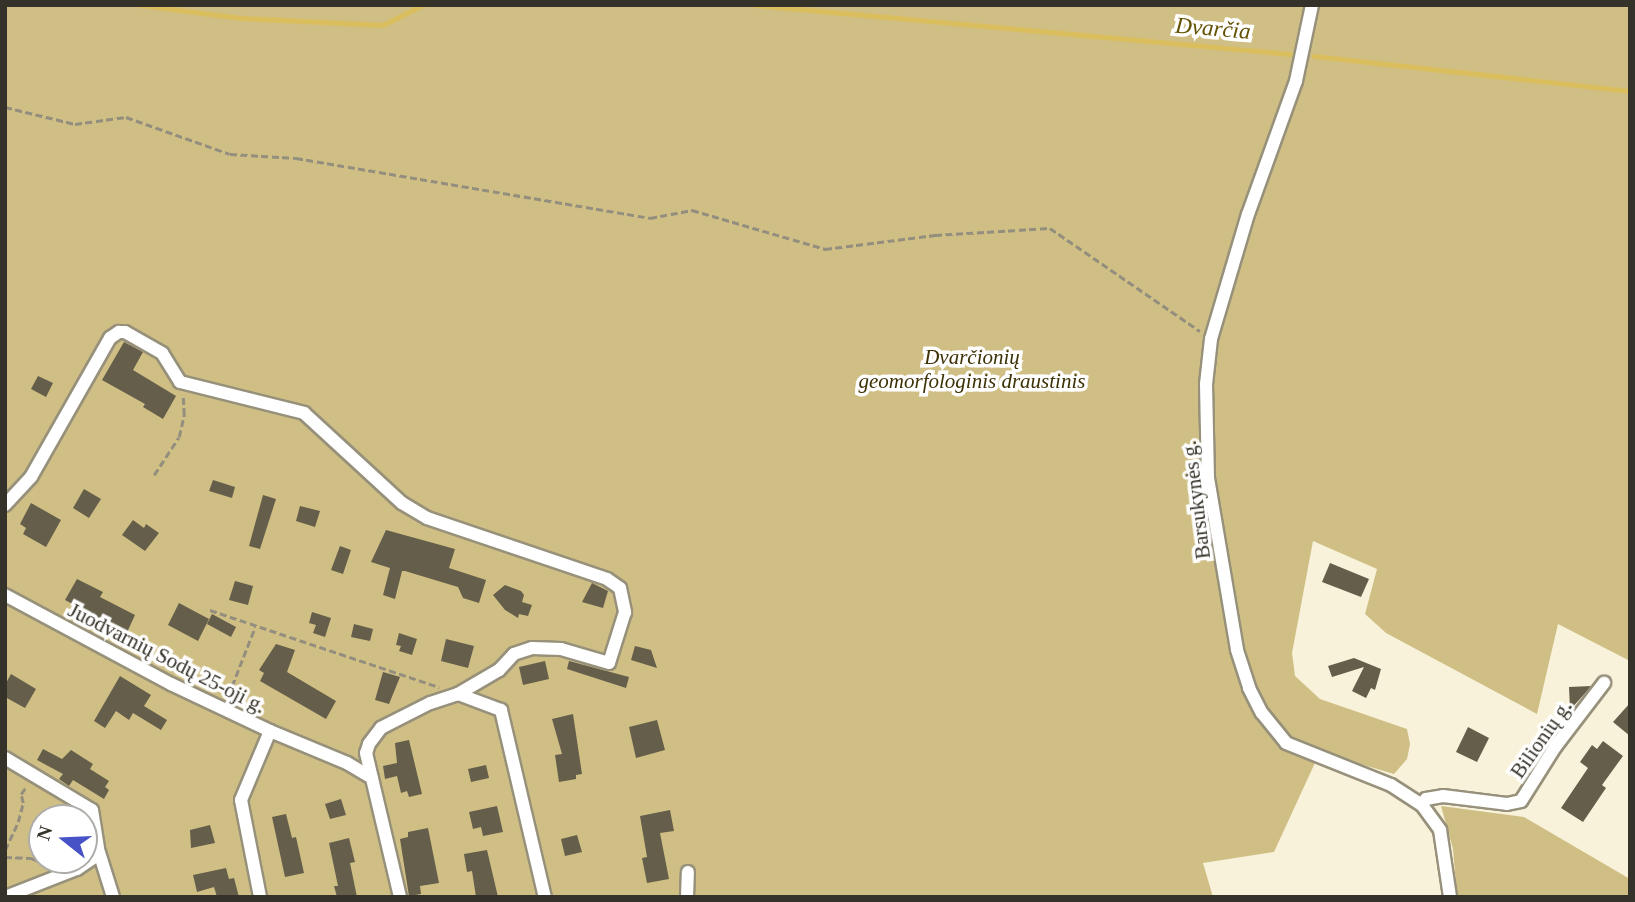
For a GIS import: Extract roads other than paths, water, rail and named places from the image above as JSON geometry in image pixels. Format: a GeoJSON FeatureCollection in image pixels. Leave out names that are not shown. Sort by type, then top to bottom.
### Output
{"type":"FeatureCollection","features":[{"type":"Feature","properties":{"kind":"street","name":"Barsukynės g."},"geometry":{"type":"LineString","coordinates":[[1312,5],[1296,81],[1248,214],[1211,339],[1206,384],[1208,478],[1237,650],[1249,688],[1273,730],[1286,743],[1391,785],[1422,805],[1440,830],[1450,897]]}},
{"type":"Feature","properties":{"kind":"street"},"geometry":{"type":"LineString","coordinates":[[5,505],[31,478],[114,334],[119,332],[132,335],[162,353],[180,382],[304,413],[402,503],[427,518],[607,579],[620,588],[625,612],[608,663],[561,649],[532,648],[514,654],[499,670],[458,694],[430,703],[381,728],[366,753],[347,763]]}},
{"type":"Feature","properties":{"kind":"street","name":"Juodvarnių Sodų 25-oji g."},"geometry":{"type":"LineString","coordinates":[[5,596],[270,731],[241,800],[260,897]]}},
{"type":"Feature","properties":{"kind":"street","name":"Bilionių g."},"geometry":{"type":"LineString","coordinates":[[1422,805],[1426,799],[1443,796],[1507,804],[1521,801],[1555,747],[1604,682]]}},
{"type":"Feature","properties":{"kind":"street"},"geometry":{"type":"LineString","coordinates":[[458,694],[501,710],[545,897]]}},
{"type":"Feature","properties":{"kind":"street"},"geometry":{"type":"LineString","coordinates":[[270,731],[347,763],[372,779]]}},
{"type":"Feature","properties":{"kind":"street"},"geometry":{"type":"LineString","coordinates":[[366,753],[400,897]]}},
{"type":"Feature","properties":{"kind":"street"},"geometry":{"type":"LineString","coordinates":[[5,758],[82,804]]}},
{"type":"Feature","properties":{"kind":"street"},"geometry":{"type":"LineString","coordinates":[[98,849],[113,897]]}},
{"type":"Feature","properties":{"kind":"street"},"geometry":{"type":"LineString","coordinates":[[687,897],[688,872]]}},
{"type":"Feature","properties":{"kind":"street"},"geometry":{"type":"LineString","coordinates":[[5,897],[64,874]]}},
{"type":"Feature","properties":{"kind":"waterway","name":"Dvarčia"},"geometry":{"type":"LineString","coordinates":[[140,5],[241,18],[383,25],[423,5]]}},
{"type":"Feature","properties":{"kind":"waterway","name":"Dvarčia"},"geometry":{"type":"LineString","coordinates":[[755,5],[1290,54]]}},
{"type":"Feature","properties":{"kind":"waterway","name":"Dvarčia"},"geometry":{"type":"LineString","coordinates":[[1314,56],[1630,91]]}},
{"type":"Feature","properties":{"kind":"park label","name":"Dvarčionių geomorfologinis draustinis"},"geometry":{"type":"Point","coordinates":[972,369]}}]}
